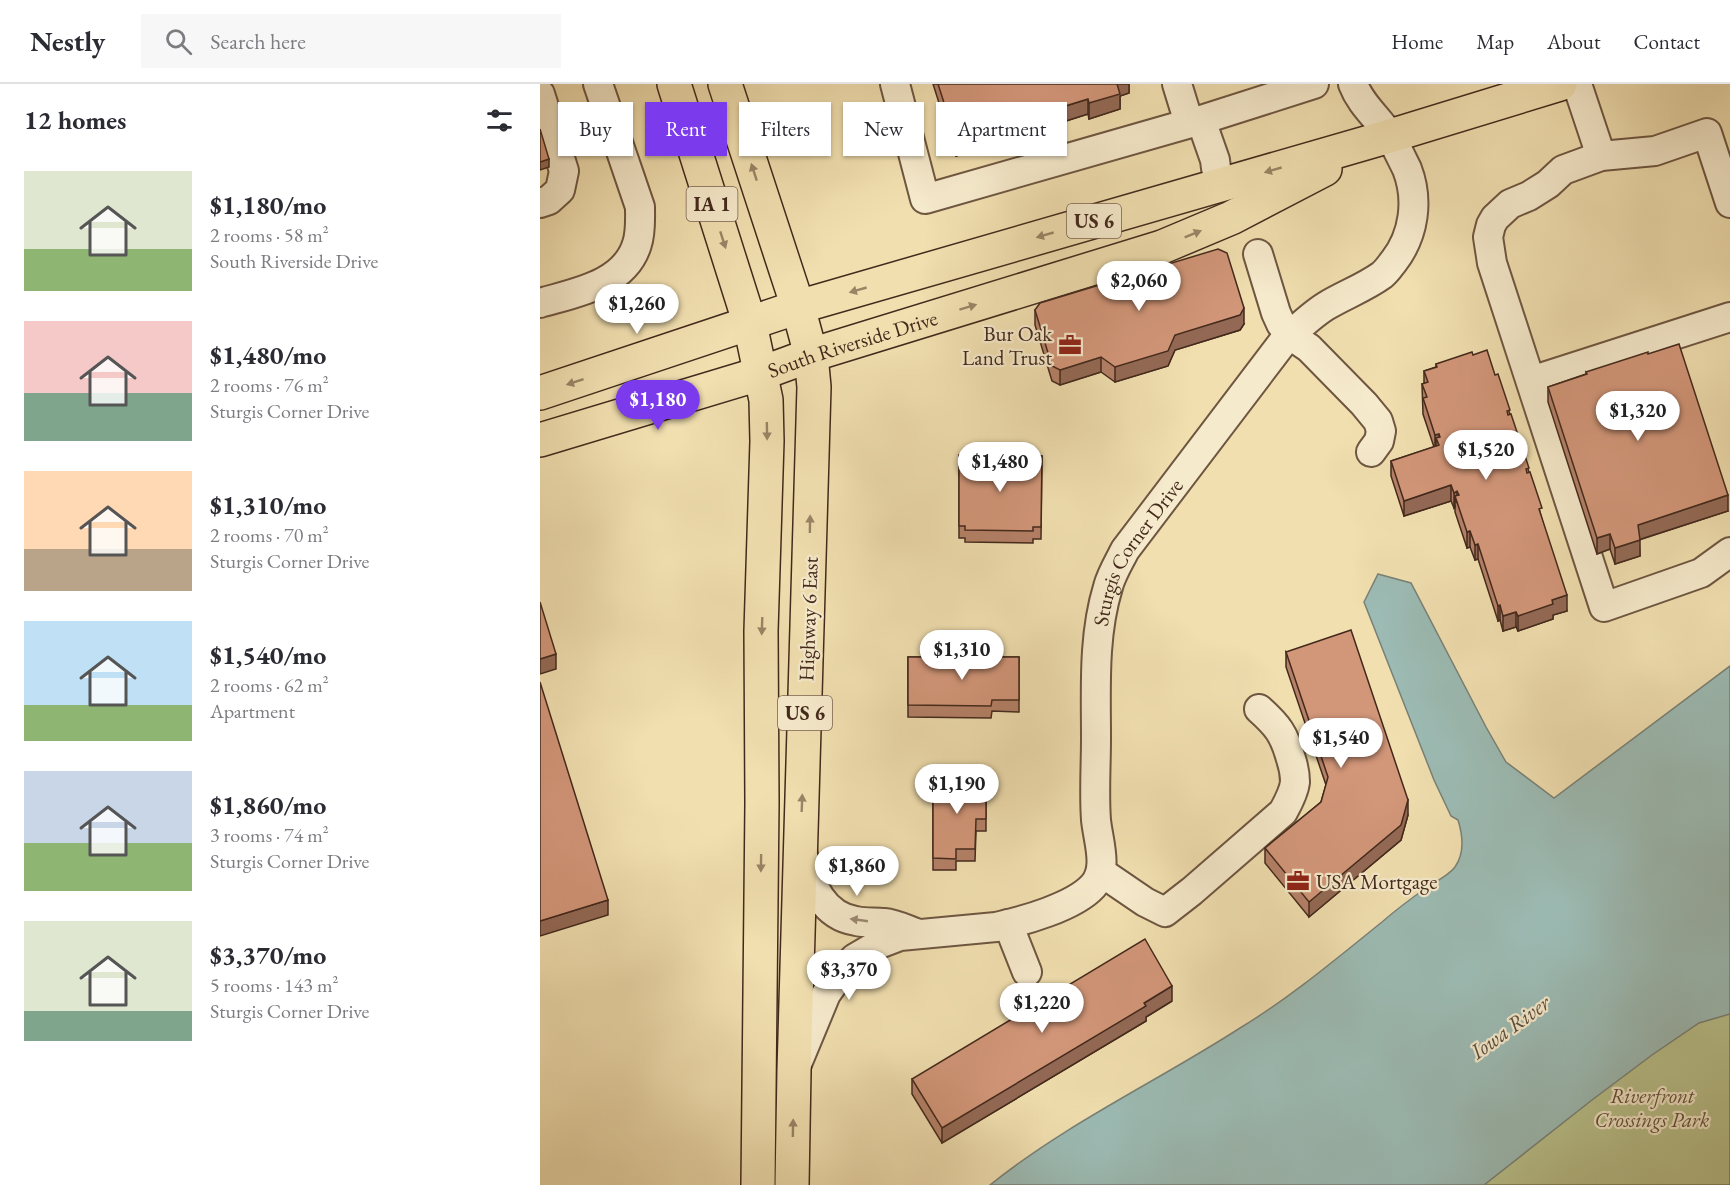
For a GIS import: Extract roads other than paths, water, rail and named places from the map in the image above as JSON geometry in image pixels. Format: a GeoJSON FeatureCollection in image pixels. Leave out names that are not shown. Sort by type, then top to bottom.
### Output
{"type":"FeatureCollection","features":[{"type":"Feature","properties":{"kind":"main road","name":"IA 1"},"geometry":{"type":"LineString","coordinates":[[674,84],[750,324]]}},
{"type":"Feature","properties":{"kind":"main road","name":"IA 1"},"geometry":{"type":"LineString","coordinates":[[725,84],[798,307]]}},
{"type":"Feature","properties":{"kind":"main road","name":"South Riverside Drive"},"geometry":{"type":"LineString","coordinates":[[540,393],[798,307],[1390,136],[1557,85]]}},
{"type":"Feature","properties":{"kind":"main road","name":"South Riverside Drive"},"geometry":{"type":"LineString","coordinates":[[540,440],[1162,247],[1231,218],[1390,136]]}},
{"type":"Feature","properties":{"kind":"main road","name":"Highway 6 East"},"geometry":{"type":"LineString","coordinates":[[792,1185],[814,387],[811,355],[798,307]]}},
{"type":"Feature","properties":{"kind":"main road","name":"US 6"},"geometry":{"type":"LineString","coordinates":[[750,324],[766,400],[767,441],[761,631],[762,803],[758,1185]]}},
{"type":"Feature","properties":{"kind":"street"},"geometry":{"type":"LineString","coordinates":[[540,303],[595,286],[613,277],[627,263],[637,246],[641,225],[640,207],[598,84]]}},
{"type":"Feature","properties":{"kind":"street"},"geometry":{"type":"LineString","coordinates":[[895,84],[925,200],[1195,122],[1299,86]]}},
{"type":"Feature","properties":{"kind":"street"},"geometry":{"type":"LineString","coordinates":[[1177,84],[1215,160],[1221,184]]}},
{"type":"Feature","properties":{"kind":"street","name":"Sturgis Corner Drive"},"geometry":{"type":"LineString","coordinates":[[1101,872],[1096,820],[1098,635],[1108,587],[1125,550],[1259,372],[1290,335],[1327,306],[1359,290],[1384,273],[1409,236],[1414,215],[1412,189],[1407,170],[1390,136],[1358,96],[1353,84]]}},
{"type":"Feature","properties":{"kind":"street"},"geometry":{"type":"LineString","coordinates":[[1557,85],[1601,156]]}},
{"type":"Feature","properties":{"kind":"street"},"geometry":{"type":"LineString","coordinates":[[540,94],[564,171],[560,190],[549,200],[540,203]]}},
{"type":"Feature","properties":{"kind":"street"},"geometry":{"type":"LineString","coordinates":[[1730,203],[1707,133],[1655,151],[1601,156],[1563,170],[1548,184],[1510,204],[1495,218],[1488,237],[1492,263],[1604,607],[1701,573],[1730,552]]}},
{"type":"Feature","properties":{"kind":"street"},"geometry":{"type":"LineString","coordinates":[[1258,254],[1281,324],[1290,335],[1310,348],[1374,415],[1381,431],[1379,441],[1371,452]]}},
{"type":"Feature","properties":{"kind":"street"},"geometry":{"type":"LineString","coordinates":[[1531,381],[1730,316]]}},
{"type":"Feature","properties":{"kind":"street"},"geometry":{"type":"LineString","coordinates":[[794,1071],[826,994],[843,970],[855,958],[879,944],[916,933],[996,927],[1052,910],[1093,886],[1101,872],[1144,902],[1166,912],[1283,812],[1290,800],[1295,781],[1286,740],[1275,723],[1259,709]]}},
{"type":"Feature","properties":{"kind":"street"},"geometry":{"type":"LineString","coordinates":[[800,847],[815,890],[827,907],[842,917],[856,921],[884,923],[916,933]]}},
{"type":"Feature","properties":{"kind":"street"},"geometry":{"type":"LineString","coordinates":[[1008,924],[1027,972]]}},
{"type":"Feature","properties":{"kind":"water","name":"Iowa River"},"geometry":{"type":"Polygon","coordinates":[[[1378,574],[1411,583],[1506,762],[1554,798],[1730,666],[1730,1014],[1699,1023],[1652,1055],[1484,1185],[990,1185],[1081,1122],[1277,1004],[1405,903],[1455,867],[1462,844],[1458,820],[1451,816],[1434,780],[1364,602],[1378,574]]]}},
{"type":"Feature","properties":{"kind":"place","name":"Bur Oak Land Trust"},"geometry":{"type":"Point","coordinates":[1070,345]}},
{"type":"Feature","properties":{"kind":"place","name":"USA Mortgage"},"geometry":{"type":"Point","coordinates":[1298,881]}},
{"type":"Feature","properties":{"kind":"park label","name":"Riverfront Crossings Park"},"geometry":{"type":"Point","coordinates":[1652,1107]}}]}
